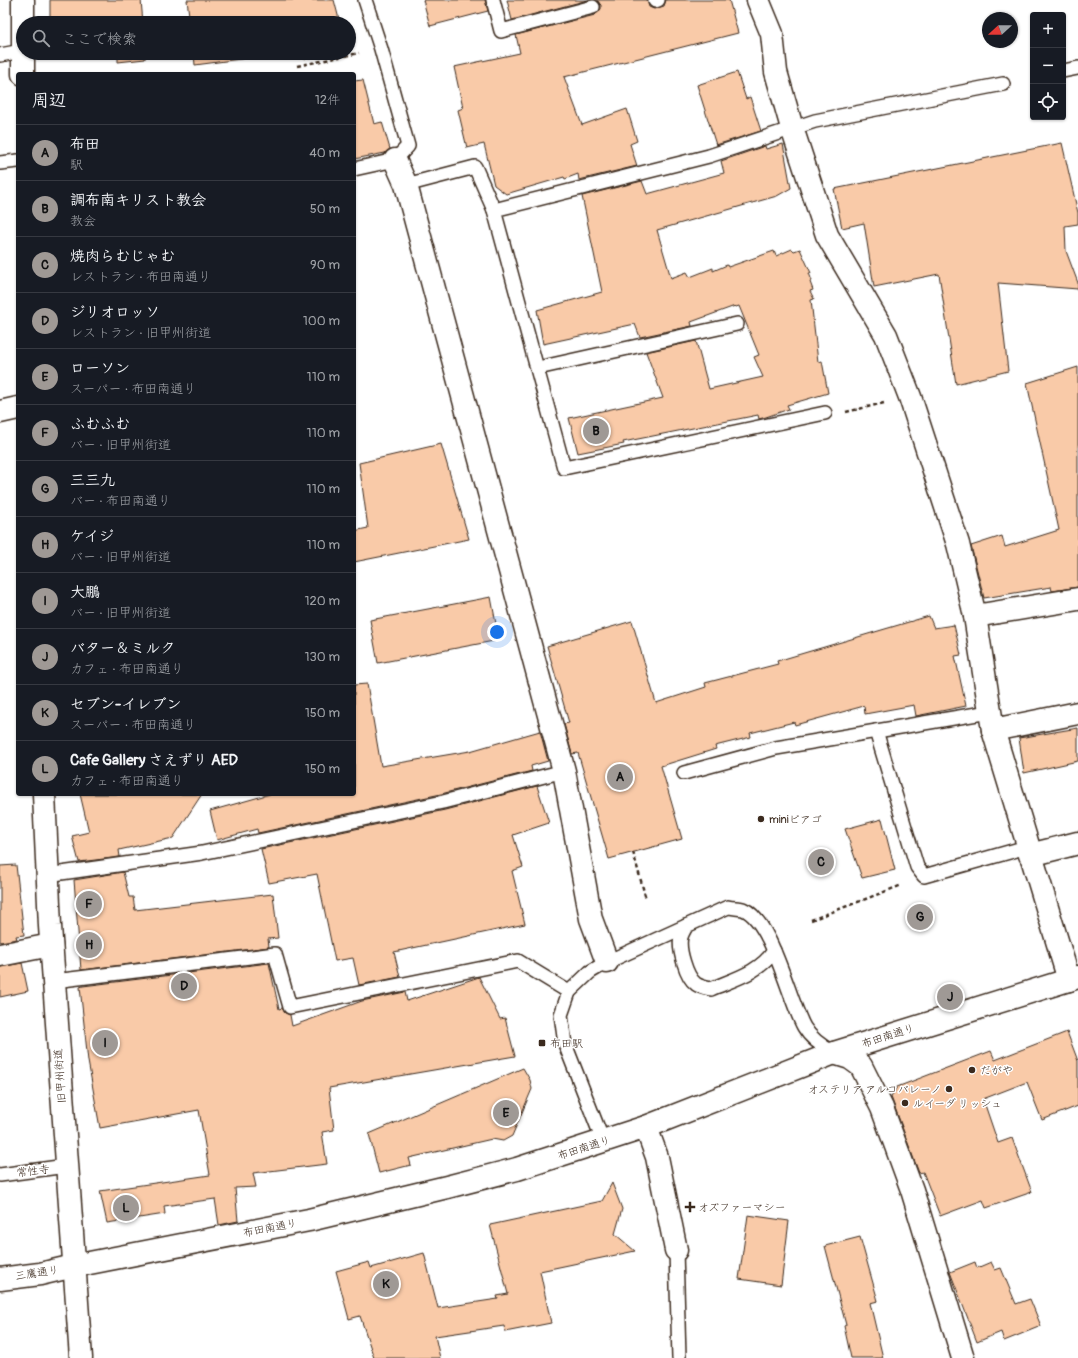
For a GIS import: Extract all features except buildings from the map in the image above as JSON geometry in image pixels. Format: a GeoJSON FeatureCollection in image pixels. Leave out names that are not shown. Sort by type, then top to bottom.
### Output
{"type":"FeatureCollection","features":[{"type":"Feature","properties":{"kind":"street"},"geometry":{"type":"LineString","coordinates":[[23,0],[23,16]]}},
{"type":"Feature","properties":{"kind":"street"},"geometry":{"type":"LineString","coordinates":[[758,0],[772,34],[776,72],[792,128],[827,235],[886,335],[910,397],[958,544],[975,616],[991,721],[1029,851],[1073,979]]}},
{"type":"Feature","properties":{"kind":"street"},"geometry":{"type":"LineString","coordinates":[[22,60],[23,72]]}},
{"type":"Feature","properties":{"kind":"street"},"geometry":{"type":"LineString","coordinates":[[395,160],[406,184],[564,771],[591,919],[607,962]]}},
{"type":"Feature","properties":{"kind":"street"},"geometry":{"type":"LineString","coordinates":[[0,412],[16,408]]}},
{"type":"Feature","properties":{"kind":"street"},"geometry":{"type":"LineString","coordinates":[[975,616],[1078,598]]}},
{"type":"Feature","properties":{"kind":"street"},"geometry":{"type":"LineString","coordinates":[[991,721],[1078,713]]}},
{"type":"Feature","properties":{"kind":"street","name":"旧甲州街道"},"geometry":{"type":"LineString","coordinates":[[44,796],[51,945],[81,1358]]}},
{"type":"Feature","properties":{"kind":"street"},"geometry":{"type":"LineString","coordinates":[[1029,851],[1078,843]]}},
{"type":"Feature","properties":{"kind":"street"},"geometry":{"type":"LineString","coordinates":[[0,955],[51,945]]}},
{"type":"Feature","properties":{"kind":"street","name":"布田南通り"},"geometry":{"type":"LineString","coordinates":[[74,1266],[332,1215],[489,1176],[604,1142],[834,1053],[1073,979]]}},
{"type":"Feature","properties":{"kind":"street"},"geometry":{"type":"LineString","coordinates":[[834,1053],[850,1058],[861,1066],[882,1108],[912,1190],[962,1358]]}},
{"type":"Feature","properties":{"kind":"street"},"geometry":{"type":"LineString","coordinates":[[646,1127],[657,1157],[676,1250]]}},
{"type":"Feature","properties":{"kind":"street","name":"三鷹通り"},"geometry":{"type":"LineString","coordinates":[[0,1279],[40,1274],[74,1266]]}},
{"type":"Feature","properties":{"kind":"lane"},"geometry":{"type":"LineString","coordinates":[[356,169],[395,160],[408,146],[381,49],[365,0]]}},
{"type":"Feature","properties":{"kind":"lane"},"geometry":{"type":"LineString","coordinates":[[493,0],[501,31],[593,7]]}},
{"type":"Feature","properties":{"kind":"lane"},"geometry":{"type":"LineString","coordinates":[[0,55],[16,52]]}},
{"type":"Feature","properties":{"kind":"lane"},"geometry":{"type":"LineString","coordinates":[[1066,70],[1078,68]]}},
{"type":"Feature","properties":{"kind":"lane"},"geometry":{"type":"LineString","coordinates":[[494,210],[709,156],[815,121],[1003,84]]}},
{"type":"Feature","properties":{"kind":"lane"},"geometry":{"type":"LineString","coordinates":[[0,164],[16,161]]}},
{"type":"Feature","properties":{"kind":"lane"},"geometry":{"type":"LineString","coordinates":[[406,184],[475,167],[494,210],[564,468],[825,413]]}},
{"type":"Feature","properties":{"kind":"lane"},"geometry":{"type":"LineString","coordinates":[[538,368],[737,324]]}},
{"type":"Feature","properties":{"kind":"lane"},"geometry":{"type":"LineString","coordinates":[[684,773],[776,748],[876,731],[991,721]]}},
{"type":"Feature","properties":{"kind":"lane"},"geometry":{"type":"LineString","coordinates":[[876,731],[917,867],[924,876],[1029,851]]}},
{"type":"Feature","properties":{"kind":"lane"},"geometry":{"type":"LineString","coordinates":[[47,875],[202,853],[443,802],[564,771]]}},
{"type":"Feature","properties":{"kind":"lane"},"geometry":{"type":"LineString","coordinates":[[604,1142],[565,1044],[562,1015],[569,992],[590,972],[607,962],[728,907],[744,909],[756,920],[768,936],[804,1027],[822,1046],[834,1053]]}},
{"type":"Feature","properties":{"kind":"lane"},"geometry":{"type":"LineString","coordinates":[[686,926],[681,938],[683,960],[690,979],[703,987],[711,989],[756,970],[767,961],[774,951]]}},
{"type":"Feature","properties":{"kind":"lane"},"geometry":{"type":"LineString","coordinates":[[54,982],[275,954],[290,1007],[518,961],[569,992]]}},
{"type":"Feature","properties":{"kind":"lane","name":"常性寺"},"geometry":{"type":"LineString","coordinates":[[0,1175],[66,1166]]}},
{"type":"Feature","properties":{"kind":"lane"},"geometry":{"type":"LineString","coordinates":[[676,1250],[679,1358]]}},
{"type":"Feature","properties":{"kind":"path"},"geometry":{"type":"LineString","coordinates":[[356,54],[381,49]]}},
{"type":"Feature","properties":{"kind":"path"},"geometry":{"type":"LineString","coordinates":[[297,66],[327,60]]}},
{"type":"Feature","properties":{"kind":"path"},"geometry":{"type":"LineString","coordinates":[[825,413],[834,414],[910,397]]}},
{"type":"Feature","properties":{"kind":"path"},"geometry":{"type":"LineString","coordinates":[[633,852],[646,899]]}},
{"type":"Feature","properties":{"kind":"path"},"geometry":{"type":"LineString","coordinates":[[811,920],[924,876]]}},
{"type":"Feature","properties":{"kind":"place","name":"調布南キリスト教会"},"geometry":{"type":"Point","coordinates":[596,431]}},
{"type":"Feature","properties":{"kind":"place","name":"布田"},"geometry":{"type":"Point","coordinates":[620,777]}},
{"type":"Feature","properties":{"kind":"place","name":"miniピアゴ"},"geometry":{"type":"Point","coordinates":[761,819]}},
{"type":"Feature","properties":{"kind":"place","name":"焼肉らむじゃむ"},"geometry":{"type":"Point","coordinates":[821,862]}},
{"type":"Feature","properties":{"kind":"place","name":"ふむふむ"},"geometry":{"type":"Point","coordinates":[89,904]}},
{"type":"Feature","properties":{"kind":"place","name":"三三九"},"geometry":{"type":"Point","coordinates":[920,917]}},
{"type":"Feature","properties":{"kind":"place","name":"ケイジ"},"geometry":{"type":"Point","coordinates":[89,945]}},
{"type":"Feature","properties":{"kind":"place","name":"ジリオロッソ"},"geometry":{"type":"Point","coordinates":[184,986]}},
{"type":"Feature","properties":{"kind":"place","name":"バター＆ミルク"},"geometry":{"type":"Point","coordinates":[950,997]}},
{"type":"Feature","properties":{"kind":"place","name":"大鵬"},"geometry":{"type":"Point","coordinates":[105,1043]}},
{"type":"Feature","properties":{"kind":"place","name":"布田駅"},"geometry":{"type":"Point","coordinates":[542,1043]}},
{"type":"Feature","properties":{"kind":"place","name":"だがや"},"geometry":{"type":"Point","coordinates":[972,1070]}},
{"type":"Feature","properties":{"kind":"place","name":"オステリア アルコバレーノ"},"geometry":{"type":"Point","coordinates":[949,1089]}},
{"type":"Feature","properties":{"kind":"place","name":"ルイーダ リッシュ"},"geometry":{"type":"Point","coordinates":[905,1103]}},
{"type":"Feature","properties":{"kind":"place","name":"ローソン"},"geometry":{"type":"Point","coordinates":[506,1113]}},
{"type":"Feature","properties":{"kind":"place","name":"オズファーマシー"},"geometry":{"type":"Point","coordinates":[690,1207]}},
{"type":"Feature","properties":{"kind":"place","name":"Cafe Gallery さえずり AED"},"geometry":{"type":"Point","coordinates":[126,1208]}},
{"type":"Feature","properties":{"kind":"place","name":"セブン-イレブン"},"geometry":{"type":"Point","coordinates":[386,1284]}}]}
